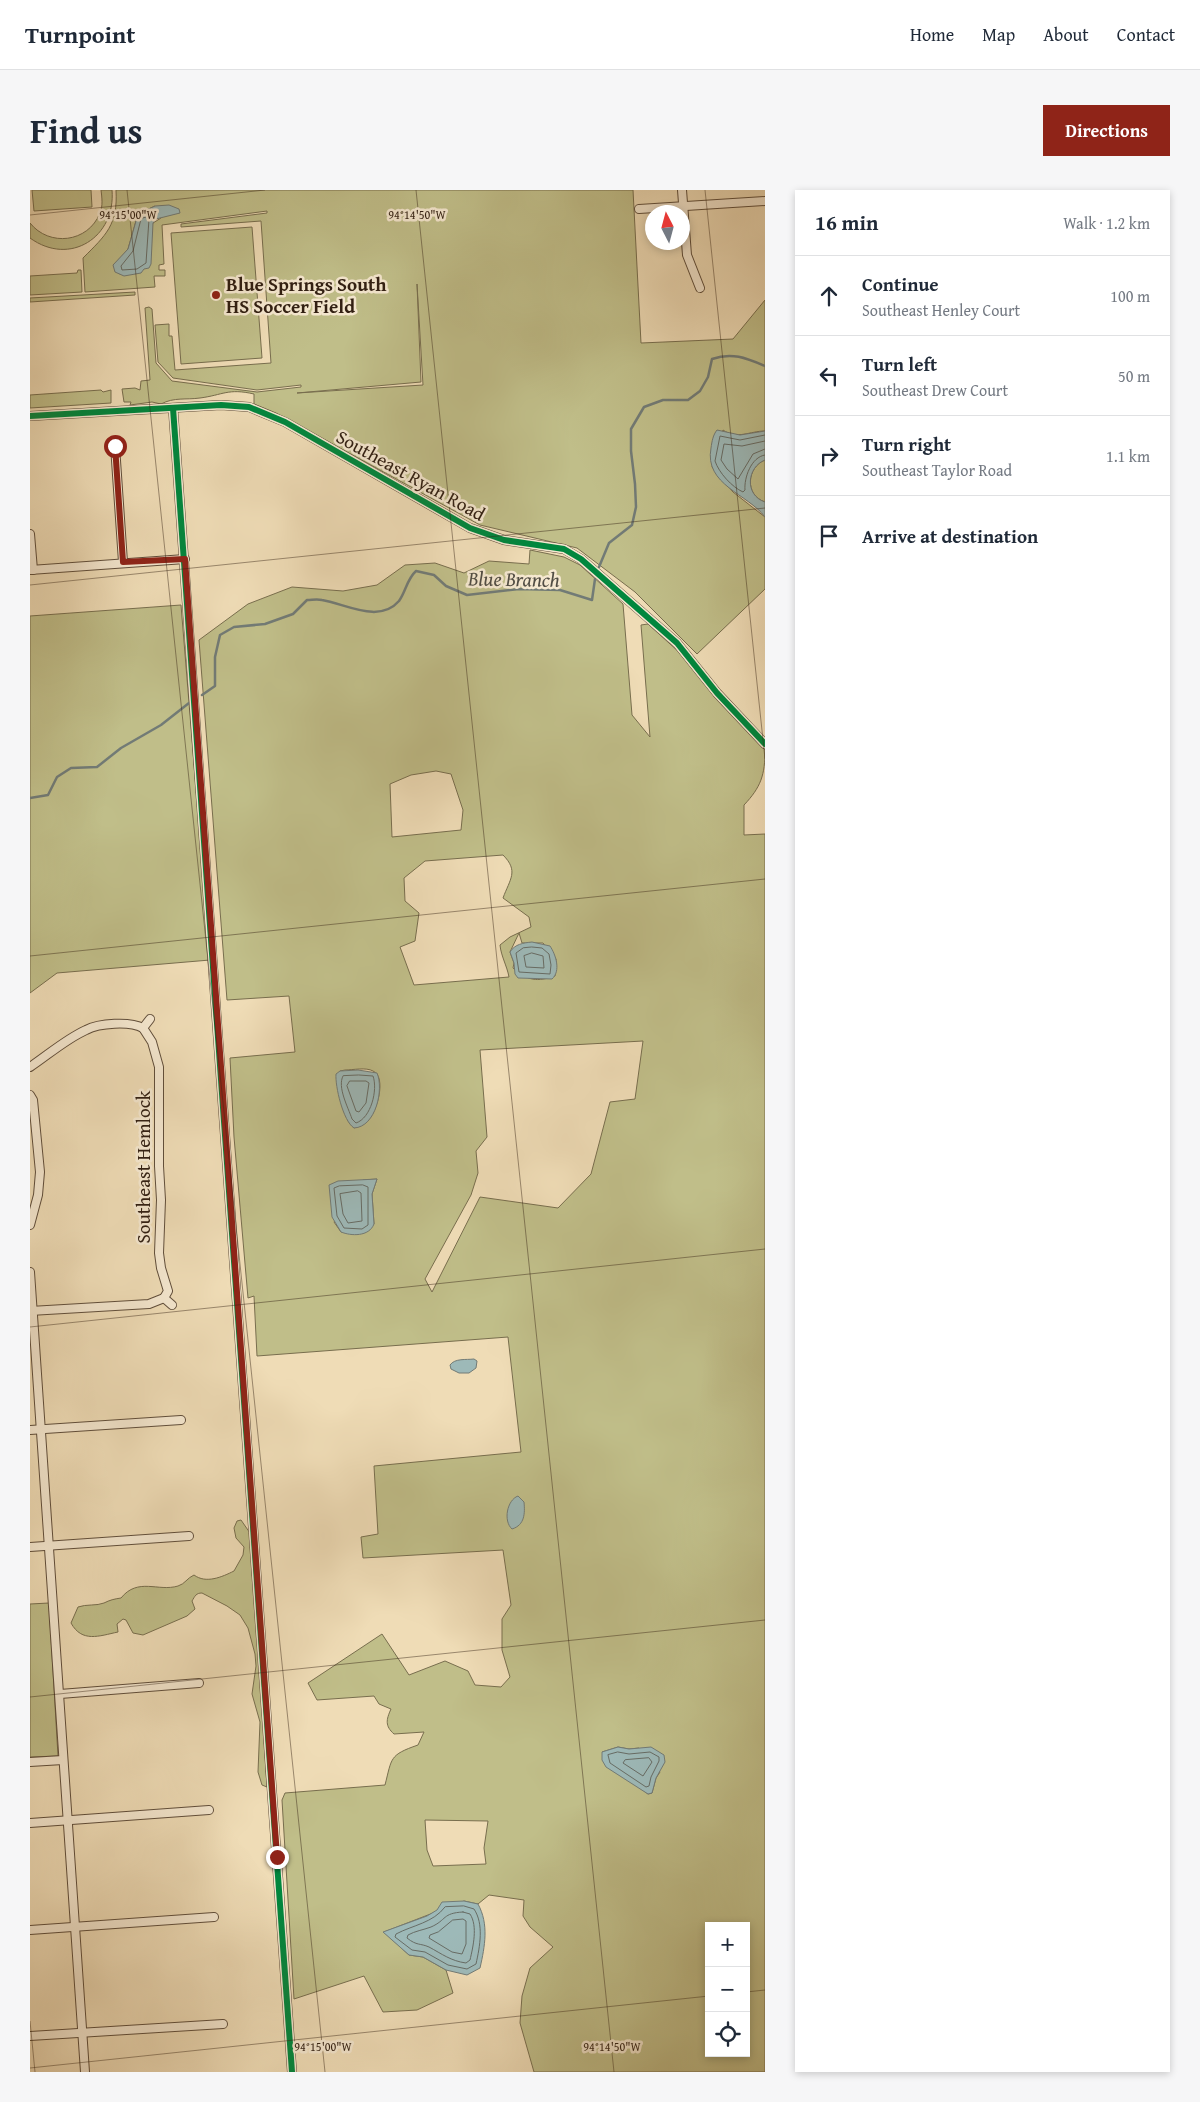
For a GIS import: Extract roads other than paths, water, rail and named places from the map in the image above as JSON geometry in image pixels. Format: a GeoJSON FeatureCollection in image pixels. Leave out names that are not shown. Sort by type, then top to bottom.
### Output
{"type":"FeatureCollection","features":[{"type":"Feature","properties":{"kind":"street"},"geometry":{"type":"LineString","coordinates":[[682,190],[683,205]]}},
{"type":"Feature","properties":{"kind":"street"},"geometry":{"type":"LineString","coordinates":[[690,206],[765,201]]}},
{"type":"Feature","properties":{"kind":"street"},"geometry":{"type":"LineString","coordinates":[[638,209],[645,209]]}},
{"type":"Feature","properties":{"kind":"street"},"geometry":{"type":"LineString","coordinates":[[687,250],[700,288]]}},
{"type":"Feature","properties":{"kind":"street","name":"Southeast Ryan Road"},"geometry":{"type":"LineString","coordinates":[[30,416],[234,406],[249,407],[286,422],[470,528],[504,540],[564,550],[581,559],[677,643],[717,693],[765,744]]}},
{"type":"Feature","properties":{"kind":"street"},"geometry":{"type":"LineString","coordinates":[[173,408],[292,2072]]}},
{"type":"Feature","properties":{"kind":"street"},"geometry":{"type":"LineString","coordinates":[[115,446],[123,562]]}},
{"type":"Feature","properties":{"kind":"street"},"geometry":{"type":"LineString","coordinates":[[30,534],[31,570],[185,559]]}},
{"type":"Feature","properties":{"kind":"street"},"geometry":{"type":"LineString","coordinates":[[30,1066],[87,1029],[127,1023],[136,1024],[143,1028],[150,1019]]}},
{"type":"Feature","properties":{"kind":"street","name":"Southeast Hemlock"},"geometry":{"type":"LineString","coordinates":[[143,1028],[152,1042],[159,1067],[158,1166],[161,1200],[159,1253],[161,1268],[168,1291],[164,1298]]}},
{"type":"Feature","properties":{"kind":"street"},"geometry":{"type":"LineString","coordinates":[[30,1095],[33,1100],[40,1172],[38,1194],[30,1225]]}},
{"type":"Feature","properties":{"kind":"street"},"geometry":{"type":"LineString","coordinates":[[30,1272],[31,1311],[60,1694],[85,2072]]}},
{"type":"Feature","properties":{"kind":"street"},"geometry":{"type":"LineString","coordinates":[[31,1311],[149,1304],[164,1298],[172,1305]]}},
{"type":"Feature","properties":{"kind":"street"},"geometry":{"type":"LineString","coordinates":[[30,1430],[181,1420]]}},
{"type":"Feature","properties":{"kind":"street"},"geometry":{"type":"LineString","coordinates":[[30,1547],[189,1536]]}},
{"type":"Feature","properties":{"kind":"street"},"geometry":{"type":"LineString","coordinates":[[60,1694],[199,1683]]}},
{"type":"Feature","properties":{"kind":"street"},"geometry":{"type":"LineString","coordinates":[[30,1762],[63,1760]]}},
{"type":"Feature","properties":{"kind":"street"},"geometry":{"type":"LineString","coordinates":[[30,1824],[209,1810]]}},
{"type":"Feature","properties":{"kind":"street"},"geometry":{"type":"LineString","coordinates":[[30,1930],[214,1917]]}},
{"type":"Feature","properties":{"kind":"street"},"geometry":{"type":"LineString","coordinates":[[30,2036],[223,2024]]}},
{"type":"Feature","properties":{"kind":"water"},"geometry":{"type":"Polygon","coordinates":[[[169,205],[179,209],[180,213],[156,219],[153,223],[151,264],[149,268],[144,269],[141,273],[124,276],[115,272],[113,265],[128,249],[138,214],[155,206],[169,205]]]}},
{"type":"Feature","properties":{"kind":"water"},"geometry":{"type":"Polygon","coordinates":[[[717,430],[740,435],[765,431],[765,460],[754,469],[750,481],[754,493],[765,502],[765,517],[758,509],[729,488],[714,471],[711,461],[711,448],[717,430]]]}},
{"type":"Feature","properties":{"kind":"water"},"geometry":{"type":"Polygon","coordinates":[[[532,942],[550,946],[556,958],[557,967],[555,976],[552,979],[518,978],[515,974],[510,952],[522,943],[532,942]]]}},
{"type":"Feature","properties":{"kind":"water"},"geometry":{"type":"Polygon","coordinates":[[[358,1070],[377,1073],[379,1097],[373,1114],[368,1121],[362,1126],[354,1128],[343,1111],[338,1095],[336,1074],[340,1071],[358,1070]]]}},
{"type":"Feature","properties":{"kind":"water"},"geometry":{"type":"Polygon","coordinates":[[[377,1179],[372,1194],[374,1224],[372,1228],[359,1234],[341,1232],[332,1217],[329,1185],[338,1181],[377,1179]]]}},
{"type":"Feature","properties":{"kind":"water"},"geometry":{"type":"Polygon","coordinates":[[[474,1359],[477,1361],[476,1368],[469,1373],[459,1373],[451,1369],[450,1365],[455,1361],[474,1359]]]}},
{"type":"Feature","properties":{"kind":"water"},"geometry":{"type":"Polygon","coordinates":[[[518,1496],[524,1502],[524,1514],[520,1525],[512,1529],[507,1516],[511,1502],[518,1496]]]}},
{"type":"Feature","properties":{"kind":"water"},"geometry":{"type":"Polygon","coordinates":[[[618,1747],[629,1749],[651,1747],[664,1755],[665,1762],[656,1778],[652,1793],[648,1794],[606,1767],[602,1760],[602,1752],[618,1747]]]}},
{"type":"Feature","properties":{"kind":"water"},"geometry":{"type":"Polygon","coordinates":[[[464,1901],[478,1904],[485,1927],[480,1968],[467,1975],[446,1970],[423,1957],[409,1955],[383,1932],[427,1916],[437,1910],[442,1902],[464,1901]]]}},
{"type":"Feature","properties":{"kind":"waterway","name":"Blue Branch"},"geometry":{"type":"LineString","coordinates":[[599,567],[609,543],[632,525],[636,507],[631,429],[644,407],[663,400],[688,400],[700,391],[708,377],[712,359],[733,356],[745,358],[765,366]]}},
{"type":"Feature","properties":{"kind":"waterway","name":"Blue Branch"},"geometry":{"type":"LineString","coordinates":[[202,695],[215,686],[215,657],[220,635],[234,627],[265,624],[293,614],[307,600],[322,600],[362,611],[382,611],[391,608],[399,601],[416,571],[434,575],[446,586],[467,595],[519,589],[560,590],[592,600],[595,579]]}},
{"type":"Feature","properties":{"kind":"waterway","name":"Blue Branch"},"geometry":{"type":"LineString","coordinates":[[30,798],[48,795],[57,777],[71,768],[97,767],[121,748],[161,725],[189,703]]}},
{"type":"Feature","properties":{"kind":"place","name":"Blue Springs South HS Soccer Field"},"geometry":{"type":"Point","coordinates":[216,295]}}]}
